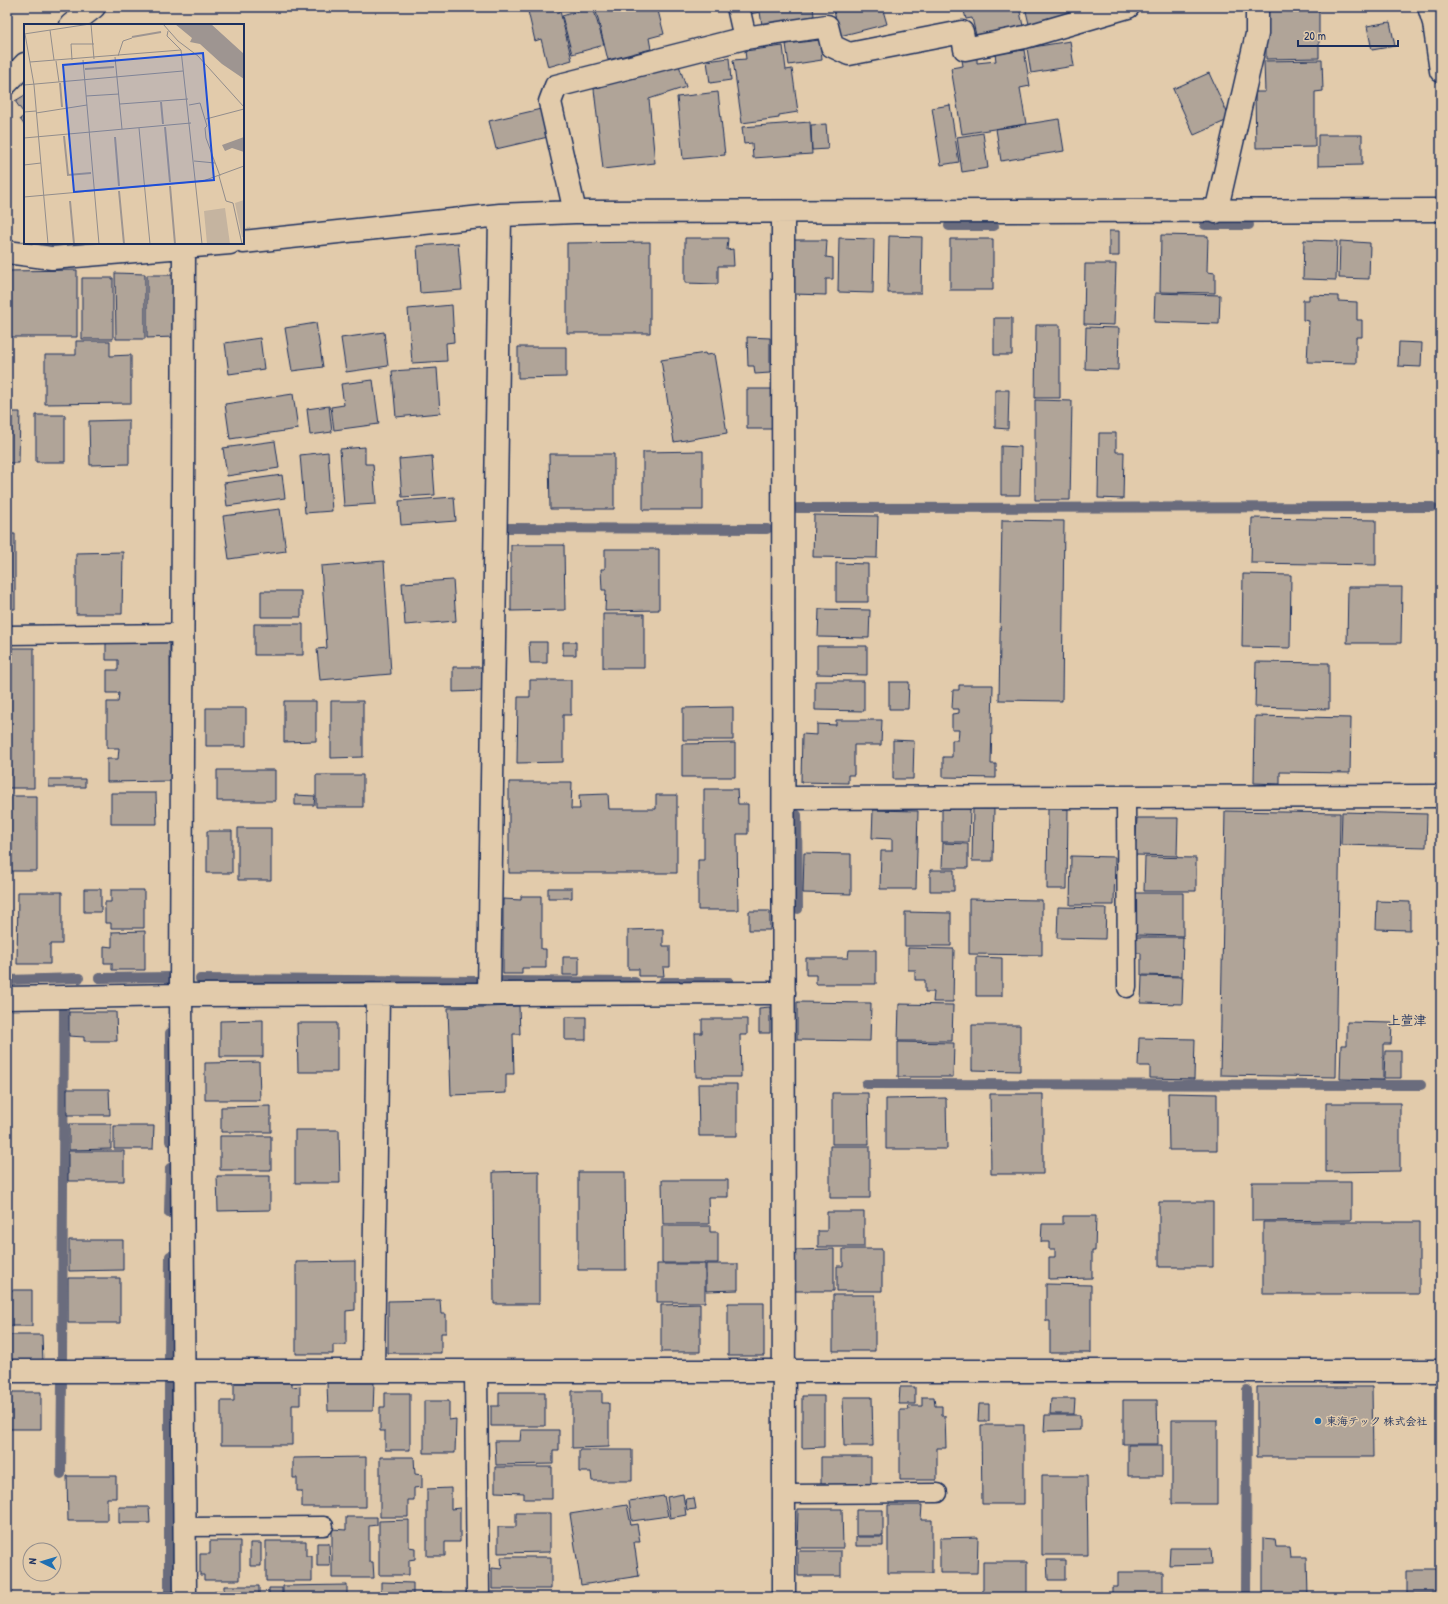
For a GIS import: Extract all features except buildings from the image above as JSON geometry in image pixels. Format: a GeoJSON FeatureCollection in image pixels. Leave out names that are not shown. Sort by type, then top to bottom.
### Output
{"type":"FeatureCollection","features":[{"type":"Feature","properties":{"kind":"street"},"geometry":{"type":"LineString","coordinates":[[72,24],[94,7]]}},
{"type":"Feature","properties":{"kind":"street"},"geometry":{"type":"LineString","coordinates":[[738,7],[745,38]]}},
{"type":"Feature","properties":{"kind":"street"},"geometry":{"type":"LineString","coordinates":[[575,212],[550,102],[556,86],[745,38],[827,26],[832,46],[848,54],[962,32],[965,49],[1026,37],[1128,7]]}},
{"type":"Feature","properties":{"kind":"street"},"geometry":{"type":"LineString","coordinates":[[1216,212],[1257,34],[1257,7]]}},
{"type":"Feature","properties":{"kind":"street"},"geometry":{"type":"LineString","coordinates":[[1429,7],[1434,23],[1441,71]]}},
{"type":"Feature","properties":{"kind":"street"},"geometry":{"type":"LineString","coordinates":[[7,83],[24,65]]}},
{"type":"Feature","properties":{"kind":"street"},"geometry":{"type":"LineString","coordinates":[[244,242],[500,215],[575,212],[1216,212],[1441,210]]}},
{"type":"Feature","properties":{"kind":"street"},"geometry":{"type":"LineString","coordinates":[[783,213],[784,1597]]}},
{"type":"Feature","properties":{"kind":"street"},"geometry":{"type":"LineString","coordinates":[[489,994],[500,215]]}},
{"type":"Feature","properties":{"kind":"street"},"geometry":{"type":"LineString","coordinates":[[7,252],[52,258],[221,244]]}},
{"type":"Feature","properties":{"kind":"street"},"geometry":{"type":"LineString","coordinates":[[184,248],[181,995],[182,1371],[185,1597]]}},
{"type":"Feature","properties":{"kind":"street"},"geometry":{"type":"LineString","coordinates":[[784,798],[1441,796]]}},
{"type":"Feature","properties":{"kind":"street"},"geometry":{"type":"LineString","coordinates":[[7,998],[181,995],[784,993]]}},
{"type":"Feature","properties":{"kind":"street"},"geometry":{"type":"LineString","coordinates":[[373,1371],[378,995]]}},
{"type":"Feature","properties":{"kind":"street"},"geometry":{"type":"LineString","coordinates":[[7,1371],[1441,1371]]}},
{"type":"Feature","properties":{"kind":"street"},"geometry":{"type":"LineString","coordinates":[[476,1371],[478,1597]]}},
{"type":"Feature","properties":{"kind":"lane"},"geometry":{"type":"LineString","coordinates":[[7,635],[182,633]]}},
{"type":"Feature","properties":{"kind":"lane"},"geometry":{"type":"LineString","coordinates":[[1126,797],[1127,988]]}},
{"type":"Feature","properties":{"kind":"lane"},"geometry":{"type":"LineString","coordinates":[[784,1494],[938,1493]]}},
{"type":"Feature","properties":{"kind":"lane"},"geometry":{"type":"LineString","coordinates":[[184,1527],[324,1526]]}},
{"type":"Feature","properties":{"kind":"waterway"},"geometry":{"type":"LineString","coordinates":[[1205,225],[1249,225]]}},
{"type":"Feature","properties":{"kind":"waterway"},"geometry":{"type":"LineString","coordinates":[[949,226],[994,226]]}},
{"type":"Feature","properties":{"kind":"waterway"},"geometry":{"type":"LineString","coordinates":[[797,508],[1432,507]]}},
{"type":"Feature","properties":{"kind":"waterway"},"geometry":{"type":"LineString","coordinates":[[505,528],[767,529]]}},
{"type":"Feature","properties":{"kind":"waterway"},"geometry":{"type":"LineString","coordinates":[[797,815],[798,909]]}},
{"type":"Feature","properties":{"kind":"waterway"},"geometry":{"type":"LineString","coordinates":[[99,978],[170,977],[170,986]]}},
{"type":"Feature","properties":{"kind":"waterway"},"geometry":{"type":"LineString","coordinates":[[7,980],[79,978]]}},
{"type":"Feature","properties":{"kind":"waterway"},"geometry":{"type":"LineString","coordinates":[[200,979],[478,981]]}},
{"type":"Feature","properties":{"kind":"waterway"},"geometry":{"type":"LineString","coordinates":[[503,981],[635,982]]}},
{"type":"Feature","properties":{"kind":"waterway"},"geometry":{"type":"LineString","coordinates":[[663,982],[729,982]]}},
{"type":"Feature","properties":{"kind":"waterway"},"geometry":{"type":"LineString","coordinates":[[62,1361],[64,1009]]}},
{"type":"Feature","properties":{"kind":"waterway"},"geometry":{"type":"LineString","coordinates":[[170,1033],[170,1141]]}},
{"type":"Feature","properties":{"kind":"waterway"},"geometry":{"type":"LineString","coordinates":[[866,1084],[1421,1085]]}},
{"type":"Feature","properties":{"kind":"waterway"},"geometry":{"type":"LineString","coordinates":[[169,1213],[170,1168]]}},
{"type":"Feature","properties":{"kind":"waterway"},"geometry":{"type":"LineString","coordinates":[[169,1358],[170,1256]]}},
{"type":"Feature","properties":{"kind":"waterway"},"geometry":{"type":"LineString","coordinates":[[61,1474],[62,1381]]}},
{"type":"Feature","properties":{"kind":"waterway"},"geometry":{"type":"LineString","coordinates":[[169,1381],[169,1597]]}},
{"type":"Feature","properties":{"kind":"waterway"},"geometry":{"type":"LineString","coordinates":[[1246,1597],[1247,1390]]}},
{"type":"Feature","properties":{"kind":"place","name":"東海テック 株式会社"},"geometry":{"type":"Point","coordinates":[1318,1421]}},
{"type":"Feature","properties":{"kind":"district","name":"上萱津"},"geometry":{"type":"Point","coordinates":[1407,1020]}}]}
